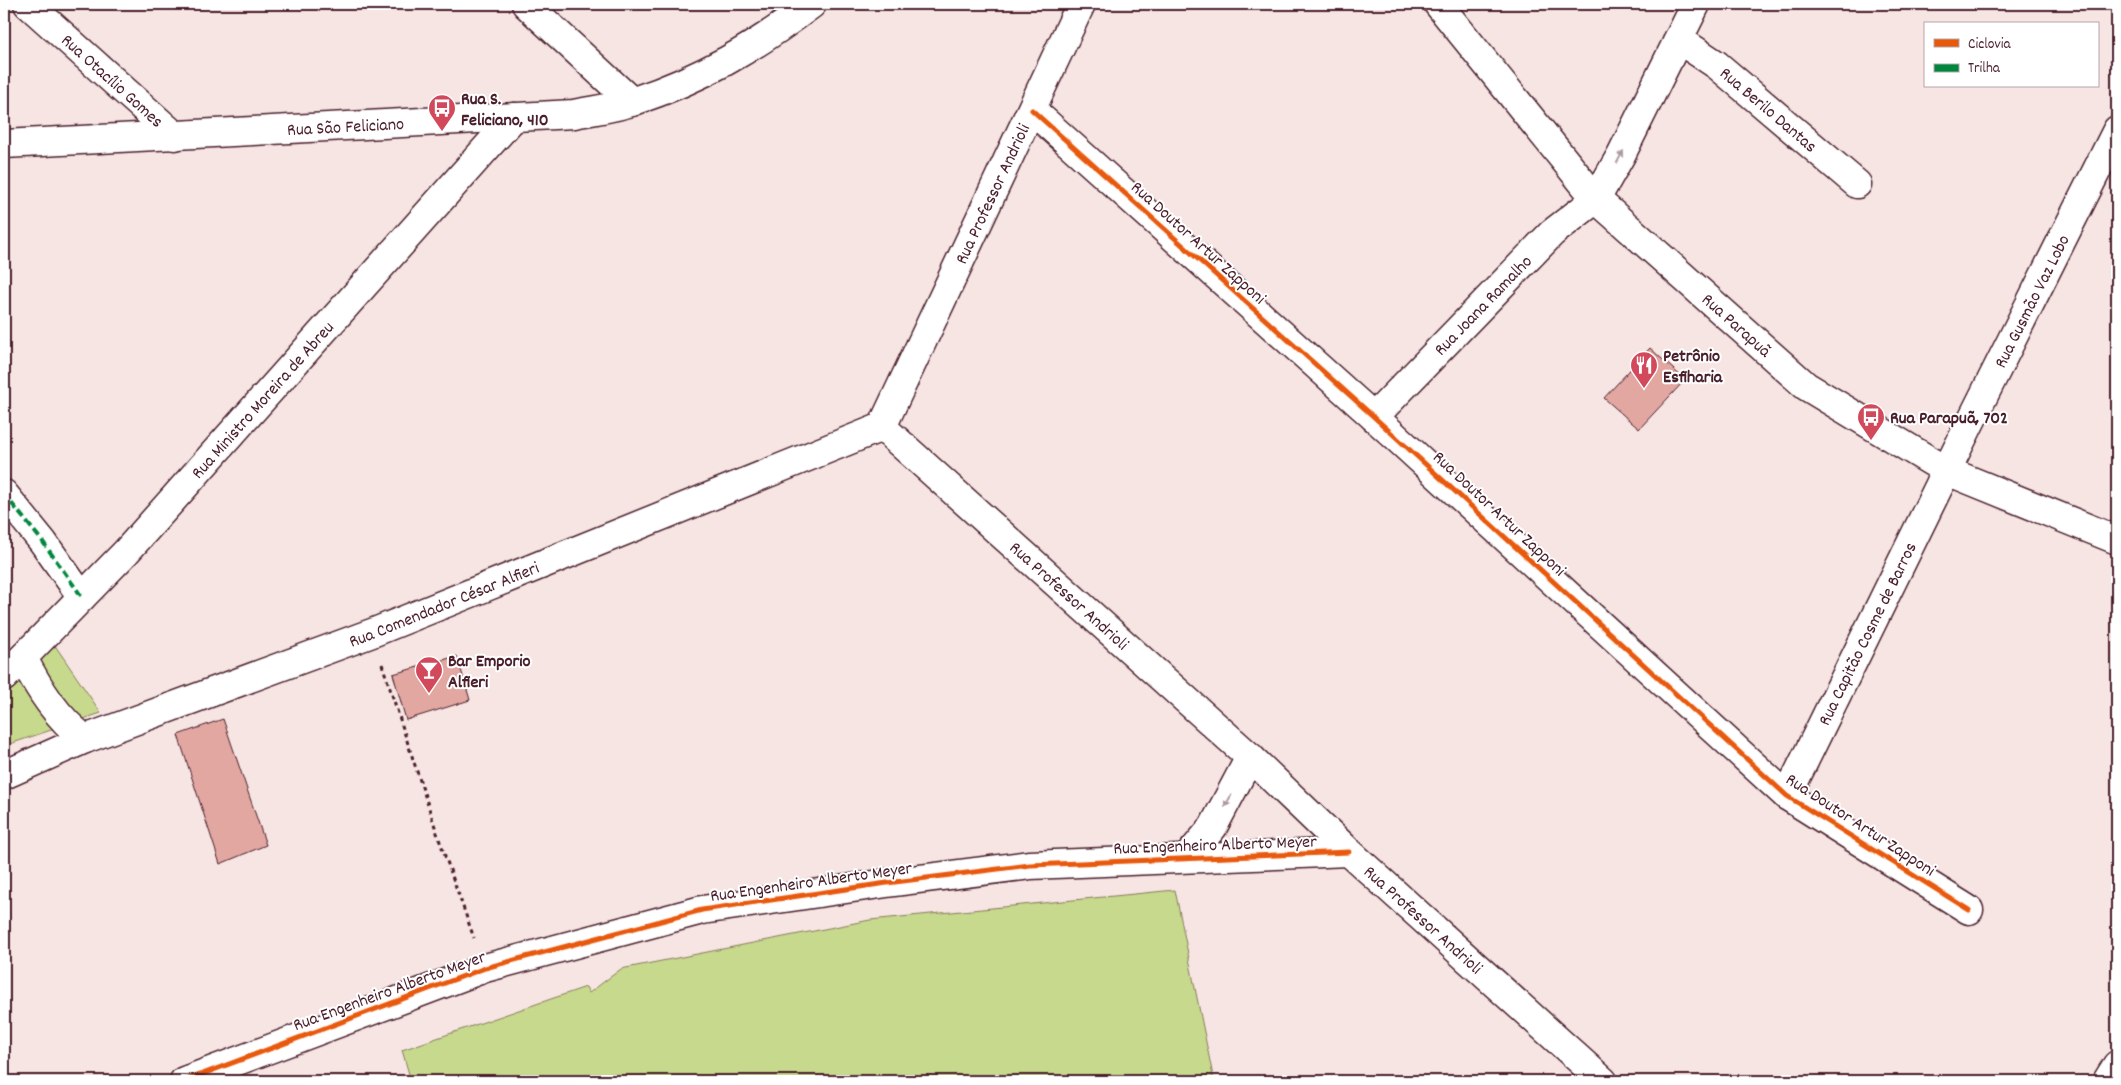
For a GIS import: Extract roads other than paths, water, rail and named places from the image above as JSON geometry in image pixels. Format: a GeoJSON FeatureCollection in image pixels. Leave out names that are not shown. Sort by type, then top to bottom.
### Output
{"type":"FeatureCollection","features":[{"type":"Feature","properties":{"kind":"street","name":"Rua Otacílio Gomes"},"geometry":{"type":"LineString","coordinates":[[28,4],[175,136]]}},
{"type":"Feature","properties":{"kind":"street"},"geometry":{"type":"LineString","coordinates":[[526,4],[632,102]]}},
{"type":"Feature","properties":{"kind":"street","name":"Rua São Feliciano"},"geometry":{"type":"LineString","coordinates":[[9,150],[175,136],[574,114],[632,102],[707,73],[746,50],[812,4]]}},
{"type":"Feature","properties":{"kind":"street","name":"Rua Professor Andrioli"},"geometry":{"type":"LineString","coordinates":[[1081,4],[882,427],[1250,757],[1350,852],[1603,1081]]}},
{"type":"Feature","properties":{"kind":"street","name":"Rua Parapuã"},"geometry":{"type":"LineString","coordinates":[[1438,4],[1596,199],[1806,386],[1947,471],[2117,540]]}},
{"type":"Feature","properties":{"kind":"street"},"geometry":{"type":"LineString","coordinates":[[1596,199],[1621,155],[1696,4]]}},
{"type":"Feature","properties":{"kind":"street","name":"Rua Berilo Dantas"},"geometry":{"type":"LineString","coordinates":[[1678,39],[1718,65],[1857,184]]}},
{"type":"Feature","properties":{"kind":"street","name":"Rua Doutor Artur Zapponi"},"geometry":{"type":"LineString","coordinates":[[1032,110],[1374,416],[1787,796],[1969,910]]}},
{"type":"Feature","properties":{"kind":"street","name":"Rua Ministro Moreira de Abreu"},"geometry":{"type":"LineString","coordinates":[[4,677],[126,552],[514,117]]}},
{"type":"Feature","properties":{"kind":"street","name":"Rua Gusmão Vaz Lobo"},"geometry":{"type":"LineString","coordinates":[[1947,471],[2117,130]]}},
{"type":"Feature","properties":{"kind":"street","name":"Rua Joana Ramalho"},"geometry":{"type":"LineString","coordinates":[[1374,416],[1552,233],[1596,199]]}},
{"type":"Feature","properties":{"kind":"street","name":"Rua Comendador César Alfieri"},"geometry":{"type":"LineString","coordinates":[[4,775],[85,739],[372,632],[882,427]]}},
{"type":"Feature","properties":{"kind":"street","name":"Rua Capitão Cosme de Barros"},"geometry":{"type":"LineString","coordinates":[[1787,796],[1947,471]]}},
{"type":"Feature","properties":{"kind":"street"},"geometry":{"type":"LineString","coordinates":[[4,494],[43,542],[82,597]]}},
{"type":"Feature","properties":{"kind":"street"},"geometry":{"type":"LineString","coordinates":[[24,658],[37,685],[54,710],[74,731],[85,739]]}},
{"type":"Feature","properties":{"kind":"street","name":"Rua Engenheiro Alberto Meyer"},"geometry":{"type":"LineString","coordinates":[[1187,858],[1213,827],[1250,757]]}},
{"type":"Feature","properties":{"kind":"street","name":"Rua Engenheiro Alberto Meyer"},"geometry":{"type":"LineString","coordinates":[[184,1081],[485,968],[702,910],[887,883],[1030,865],[1350,852]]}},
{"type":"Feature","properties":{"kind":"street"},"geometry":{"type":"LineString","coordinates":[[2107,1081],[2117,1065]]}},
{"type":"Feature","properties":{"kind":"place","name":"Rua S. Feliciano, 410"},"geometry":{"type":"Point","coordinates":[442,132]}},
{"type":"Feature","properties":{"kind":"place","name":"Petrônio Esfiharia"},"geometry":{"type":"Point","coordinates":[1644,389]}},
{"type":"Feature","properties":{"kind":"place","name":"Rua Parapuã, 702"},"geometry":{"type":"Point","coordinates":[1871,441]}},
{"type":"Feature","properties":{"kind":"place","name":"Bar Emporio Alfieri"},"geometry":{"type":"Point","coordinates":[429,694]}}]}
